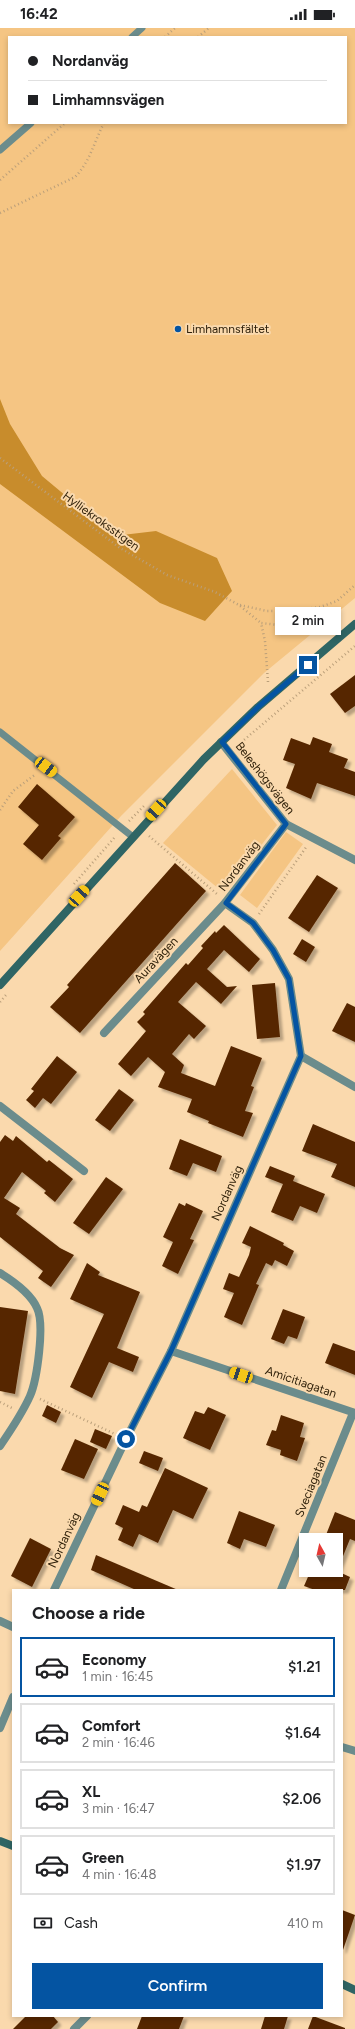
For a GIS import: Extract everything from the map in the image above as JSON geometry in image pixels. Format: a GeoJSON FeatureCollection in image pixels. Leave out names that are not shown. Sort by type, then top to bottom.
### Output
{"type":"FeatureCollection","features":[{"type":"Feature","properties":{"kind":"main road"},"geometry":{"type":"LineString","coordinates":[[0,985],[181,784],[222,742],[258,707],[355,624]]}},
{"type":"Feature","properties":{"kind":"main road"},"geometry":{"type":"LineString","coordinates":[[0,1841],[12,1846]]}},
{"type":"Feature","properties":{"kind":"main road"},"geometry":{"type":"LineString","coordinates":[[343,1984],[355,1990]]}},
{"type":"Feature","properties":{"kind":"street","name":"Beleshögsvägen"},"geometry":{"type":"LineString","coordinates":[[222,742],[229,753],[286,824],[355,860]]}},
{"type":"Feature","properties":{"kind":"street","name":"Nordanväg"},"geometry":{"type":"LineString","coordinates":[[54,1589],[126,1439],[171,1351],[301,1056],[289,979],[273,950],[253,923],[226,903],[286,824]]}},
{"type":"Feature","properties":{"kind":"street","name":"Auravägen"},"geometry":{"type":"LineString","coordinates":[[104,1033],[226,903]]}},
{"type":"Feature","properties":{"kind":"street"},"geometry":{"type":"LineString","coordinates":[[301,1056],[355,1087]]}},
{"type":"Feature","properties":{"kind":"street"},"geometry":{"type":"LineString","coordinates":[[0,1106],[84,1171]]}},
{"type":"Feature","properties":{"kind":"street"},"geometry":{"type":"LineString","coordinates":[[0,1272],[32,1299],[38,1309],[41,1321],[37,1362],[31,1394],[21,1414],[0,1446]]}},
{"type":"Feature","properties":{"kind":"street","name":"Amicitiagatan"},"geometry":{"type":"LineString","coordinates":[[171,1351],[354,1413]]}},
{"type":"Feature","properties":{"kind":"street","name":"Sveciagatan"},"geometry":{"type":"LineString","coordinates":[[281,1589],[354,1413]]}},
{"type":"Feature","properties":{"kind":"street"},"geometry":{"type":"LineString","coordinates":[[0,1621],[12,1627]]}},
{"type":"Feature","properties":{"kind":"street"},"geometry":{"type":"LineString","coordinates":[[0,1728],[12,1698]]}},
{"type":"Feature","properties":{"kind":"street"},"geometry":{"type":"LineString","coordinates":[[343,1747],[355,1751]]}},
{"type":"Feature","properties":{"kind":"street"},"geometry":{"type":"LineString","coordinates":[[74,2029],[86,2017]]}},
{"type":"Feature","properties":{"kind":"lane"},"geometry":{"type":"LineString","coordinates":[[133,36],[142,28]]}},
{"type":"Feature","properties":{"kind":"lane"},"geometry":{"type":"LineString","coordinates":[[0,150],[30,124]]}},
{"type":"Feature","properties":{"kind":"lane"},"geometry":{"type":"LineString","coordinates":[[0,732],[133,837]]}},
{"type":"Feature","properties":{"kind":"path"},"geometry":{"type":"LineString","coordinates":[[166,36],[176,28]]}},
{"type":"Feature","properties":{"kind":"path"},"geometry":{"type":"LineString","coordinates":[[199,36],[209,28]]}},
{"type":"Feature","properties":{"kind":"path"},"geometry":{"type":"LineString","coordinates":[[0,180],[64,124]]}},
{"type":"Feature","properties":{"kind":"path"},"geometry":{"type":"LineString","coordinates":[[0,213],[75,177],[83,169],[90,158],[104,124]]}},
{"type":"Feature","properties":{"kind":"path","name":"Hylliekroksstigen"},"geometry":{"type":"LineString","coordinates":[[0,458],[120,548],[167,575],[215,592],[239,605],[261,623]]}},
{"type":"Feature","properties":{"kind":"path"},"geometry":{"type":"LineString","coordinates":[[239,605],[267,611],[290,611],[320,607],[337,601],[355,585]]}},
{"type":"Feature","properties":{"kind":"path"},"geometry":{"type":"LineString","coordinates":[[268,682],[266,653],[261,623],[332,631]]}},
{"type":"Feature","properties":{"kind":"path"},"geometry":{"type":"LineString","coordinates":[[229,753],[355,646]]}},
{"type":"Feature","properties":{"kind":"path"},"geometry":{"type":"LineString","coordinates":[[0,810],[13,791],[46,767]]}},
{"type":"Feature","properties":{"kind":"path"},"geometry":{"type":"LineString","coordinates":[[143,840],[152,830]]}},
{"type":"Feature","properties":{"kind":"path"},"geometry":{"type":"LineString","coordinates":[[148,835],[217,894]]}},
{"type":"Feature","properties":{"kind":"path"},"geometry":{"type":"LineString","coordinates":[[253,923],[313,838]]}},
{"type":"Feature","properties":{"kind":"path"},"geometry":{"type":"LineString","coordinates":[[0,1002],[10,990]]}},
{"type":"Feature","properties":{"kind":"path"},"geometry":{"type":"LineString","coordinates":[[31,1394],[126,1439]]}},
{"type":"Feature","properties":{"kind":"shaded area","name":"Limhamnsfältet"},"geometry":{"type":"Polygon","coordinates":[[[0,28],[355,28],[355,598],[264,673],[121,816],[0,951],[0,28]]]}},
{"type":"Feature","properties":{"kind":"shaded area"},"geometry":{"type":"Polygon","coordinates":[[[0,399],[10,424],[42,476],[114,536],[156,531],[217,558],[232,591],[205,621],[160,603],[0,484],[0,399]]]}},
{"type":"Feature","properties":{"kind":"shaded area"},"geometry":{"type":"Polygon","coordinates":[[[232,769],[277,825],[224,893],[163,843],[232,769]]]}},
{"type":"Feature","properties":{"kind":"shaded area"},"geometry":{"type":"Polygon","coordinates":[[[286,832],[303,844],[257,908],[240,895],[286,832]]]}},
{"type":"Feature","properties":{"kind":"building"},"geometry":{"type":"Polygon","coordinates":[[[355,675],[355,706],[345,713],[330,694],[355,675]]]}},
{"type":"Feature","properties":{"kind":"building"},"geometry":{"type":"Polygon","coordinates":[[[313,737],[332,744],[329,752],[348,759],[344,768],[355,772],[355,796],[317,783],[311,799],[286,788],[295,764],[283,760],[291,738],[310,745],[313,737]]]}},
{"type":"Feature","properties":{"kind":"building"},"geometry":{"type":"Polygon","coordinates":[[[37,784],[75,817],[58,836],[61,838],[42,860],[23,844],[39,825],[18,807],[37,784]]]}},
{"type":"Feature","properties":{"kind":"building"},"geometry":{"type":"Polygon","coordinates":[[[175,863],[206,891],[80,1033],[50,1007],[69,987],[67,985],[175,863]]]}},
{"type":"Feature","properties":{"kind":"building"},"geometry":{"type":"Polygon","coordinates":[[[317,875],[338,888],[309,932],[288,918],[317,875]]]}},
{"type":"Feature","properties":{"kind":"building"},"geometry":{"type":"Polygon","coordinates":[[[224,925],[260,959],[249,972],[224,950],[207,969],[227,987],[237,986],[221,1004],[196,982],[178,1002],[206,1026],[194,1039],[189,1034],[172,1054],[184,1065],[181,1073],[215,1086],[231,1046],[262,1058],[251,1086],[254,1087],[245,1111],[253,1113],[243,1137],[208,1123],[209,1121],[187,1112],[192,1099],[158,1087],[165,1072],[148,1057],[131,1076],[118,1064],[146,1031],[137,1022],[145,1014],[143,1012],[186,963],[188,965],[203,948],[201,946],[215,931],[216,933],[224,925]]]}},
{"type":"Feature","properties":{"kind":"building"},"geometry":{"type":"Polygon","coordinates":[[[302,939],[315,947],[306,962],[293,954],[302,939]]]}},
{"type":"Feature","properties":{"kind":"building"},"geometry":{"type":"Polygon","coordinates":[[[275,983],[280,1037],[257,1039],[252,985],[275,983]]]}},
{"type":"Feature","properties":{"kind":"building"},"geometry":{"type":"Polygon","coordinates":[[[347,1003],[355,1007],[355,1042],[332,1031],[347,1003]]]}},
{"type":"Feature","properties":{"kind":"building"},"geometry":{"type":"Polygon","coordinates":[[[57,1056],[77,1072],[51,1104],[43,1098],[35,1108],[26,1100],[34,1091],[31,1089],[57,1056]]]}},
{"type":"Feature","properties":{"kind":"building"},"geometry":{"type":"Polygon","coordinates":[[[119,1089],[134,1100],[110,1131],[95,1120],[119,1089]]]}},
{"type":"Feature","properties":{"kind":"building"},"geometry":{"type":"Polygon","coordinates":[[[313,1124],[355,1142],[355,1187],[331,1177],[337,1164],[302,1151],[313,1124]]]}},
{"type":"Feature","properties":{"kind":"building"},"geometry":{"type":"Polygon","coordinates":[[[5,1135],[13,1141],[16,1136],[47,1162],[49,1160],[73,1179],[55,1202],[44,1193],[46,1191],[22,1172],[4,1198],[20,1208],[16,1214],[60,1248],[74,1255],[51,1287],[38,1278],[43,1271],[0,1237],[0,1142],[5,1135]]]}},
{"type":"Feature","properties":{"kind":"building"},"geometry":{"type":"Polygon","coordinates":[[[180,1139],[222,1156],[216,1172],[193,1163],[187,1176],[169,1169],[180,1139]]]}},
{"type":"Feature","properties":{"kind":"building"},"geometry":{"type":"Polygon","coordinates":[[[270,1166],[295,1176],[293,1181],[325,1194],[317,1213],[300,1206],[293,1221],[271,1212],[283,1184],[265,1177],[270,1166]]]}},
{"type":"Feature","properties":{"kind":"building"},"geometry":{"type":"Polygon","coordinates":[[[106,1177],[123,1189],[89,1234],[73,1223],[106,1177]]]}},
{"type":"Feature","properties":{"kind":"building"},"geometry":{"type":"Polygon","coordinates":[[[179,1203],[185,1206],[186,1203],[203,1211],[190,1239],[194,1240],[178,1274],[162,1266],[173,1242],[163,1237],[179,1203]]]}},
{"type":"Feature","properties":{"kind":"building"},"geometry":{"type":"Polygon","coordinates":[[[250,1226],[284,1243],[283,1245],[294,1251],[287,1266],[275,1260],[272,1266],[266,1263],[256,1284],[259,1285],[242,1325],[224,1317],[234,1293],[223,1289],[229,1273],[239,1277],[249,1255],[251,1247],[242,1243],[250,1226]]]}},
{"type":"Feature","properties":{"kind":"building"},"geometry":{"type":"Polygon","coordinates":[[[87,1263],[100,1272],[98,1275],[140,1292],[117,1348],[139,1357],[133,1372],[109,1362],[92,1398],[70,1387],[104,1314],[70,1299],[87,1263]]]}},
{"type":"Feature","properties":{"kind":"building"},"geometry":{"type":"Polygon","coordinates":[[[0,1307],[28,1311],[15,1394],[0,1391],[0,1307]]]}},
{"type":"Feature","properties":{"kind":"building"},"geometry":{"type":"Polygon","coordinates":[[[283,1309],[305,1317],[297,1339],[288,1336],[284,1344],[271,1339],[283,1309]]]}},
{"type":"Feature","properties":{"kind":"building"},"geometry":{"type":"Polygon","coordinates":[[[333,1343],[355,1351],[355,1375],[325,1363],[333,1343]]]}},
{"type":"Feature","properties":{"kind":"building"},"geometry":{"type":"Polygon","coordinates":[[[47,1405],[61,1412],[56,1423],[42,1416],[47,1405]]]}},
{"type":"Feature","properties":{"kind":"building"},"geometry":{"type":"Polygon","coordinates":[[[208,1407],[226,1415],[210,1450],[183,1438],[195,1411],[204,1414],[208,1407]]]}},
{"type":"Feature","properties":{"kind":"building"},"geometry":{"type":"Polygon","coordinates":[[[281,1415],[304,1423],[300,1437],[305,1438],[297,1461],[280,1455],[281,1450],[266,1445],[272,1430],[276,1431],[281,1415]]]}},
{"type":"Feature","properties":{"kind":"building"},"geometry":{"type":"Polygon","coordinates":[[[95,1429],[112,1436],[106,1449],[90,1442],[95,1429]]]}},
{"type":"Feature","properties":{"kind":"building"},"geometry":{"type":"Polygon","coordinates":[[[75,1439],[98,1449],[84,1479],[61,1470],[75,1439]]]}},
{"type":"Feature","properties":{"kind":"building"},"geometry":{"type":"Polygon","coordinates":[[[144,1451],[163,1458],[158,1471],[139,1463],[144,1451]]]}},
{"type":"Feature","properties":{"kind":"building"},"geometry":{"type":"Polygon","coordinates":[[[165,1468],[208,1488],[193,1519],[173,1510],[158,1543],[139,1534],[133,1547],[118,1540],[123,1528],[115,1524],[123,1505],[139,1512],[142,1505],[147,1507],[165,1468]]]}},
{"type":"Feature","properties":{"kind":"building"},"geometry":{"type":"Polygon","coordinates":[[[239,1511],[275,1525],[266,1547],[244,1539],[240,1549],[227,1543],[239,1511]]]}},
{"type":"Feature","properties":{"kind":"building"},"geometry":{"type":"Polygon","coordinates":[[[335,1512],[355,1520],[355,1541],[350,1539],[343,1556],[343,1533],[327,1533],[335,1512]]]}},
{"type":"Feature","properties":{"kind":"building"},"geometry":{"type":"Polygon","coordinates":[[[30,1538],[51,1549],[32,1587],[11,1576],[30,1538]]]}},
{"type":"Feature","properties":{"kind":"building"},"geometry":{"type":"Polygon","coordinates":[[[96,1555],[176,1589],[134,1589],[91,1570],[96,1555]]]}},
{"type":"Feature","properties":{"kind":"building"},"geometry":{"type":"Polygon","coordinates":[[[343,1574],[350,1577],[345,1590],[312,1589],[304,1586],[308,1577],[343,1577],[343,1574]]]}},
{"type":"Feature","properties":{"kind":"building"},"geometry":{"type":"Polygon","coordinates":[[[343,1910],[355,1915],[343,1950],[343,1910]]]}},
{"type":"Feature","properties":{"kind":"building"},"geometry":{"type":"Polygon","coordinates":[[[25,2017],[54,2017],[58,2022],[51,2029],[13,2029],[25,2017]]]}},
{"type":"Feature","properties":{"kind":"building"},"geometry":{"type":"Polygon","coordinates":[[[142,2017],[184,2017],[179,2029],[137,2029],[142,2017]]]}},
{"type":"Feature","properties":{"kind":"building"},"geometry":{"type":"Polygon","coordinates":[[[265,2017],[288,2017],[284,2029],[261,2029],[265,2017]]]}},
{"type":"Feature","properties":{"kind":"building"},"geometry":{"type":"Polygon","coordinates":[[[313,2017],[345,2028],[345,2029],[308,2029],[313,2017]]]}},
{"type":"Feature","properties":{"kind":"place","name":"Limhamnsfältet"},"geometry":{"type":"Point","coordinates":[178,329]}},
{"type":"Feature","properties":{"kind":"route"},"geometry":{"type":"LineString","coordinates":[[126,1439],[171,1351],[301,1056],[289,979],[273,950],[253,923],[226,903],[286,824],[232,757],[222,742],[258,707],[308,665]]}}]}
